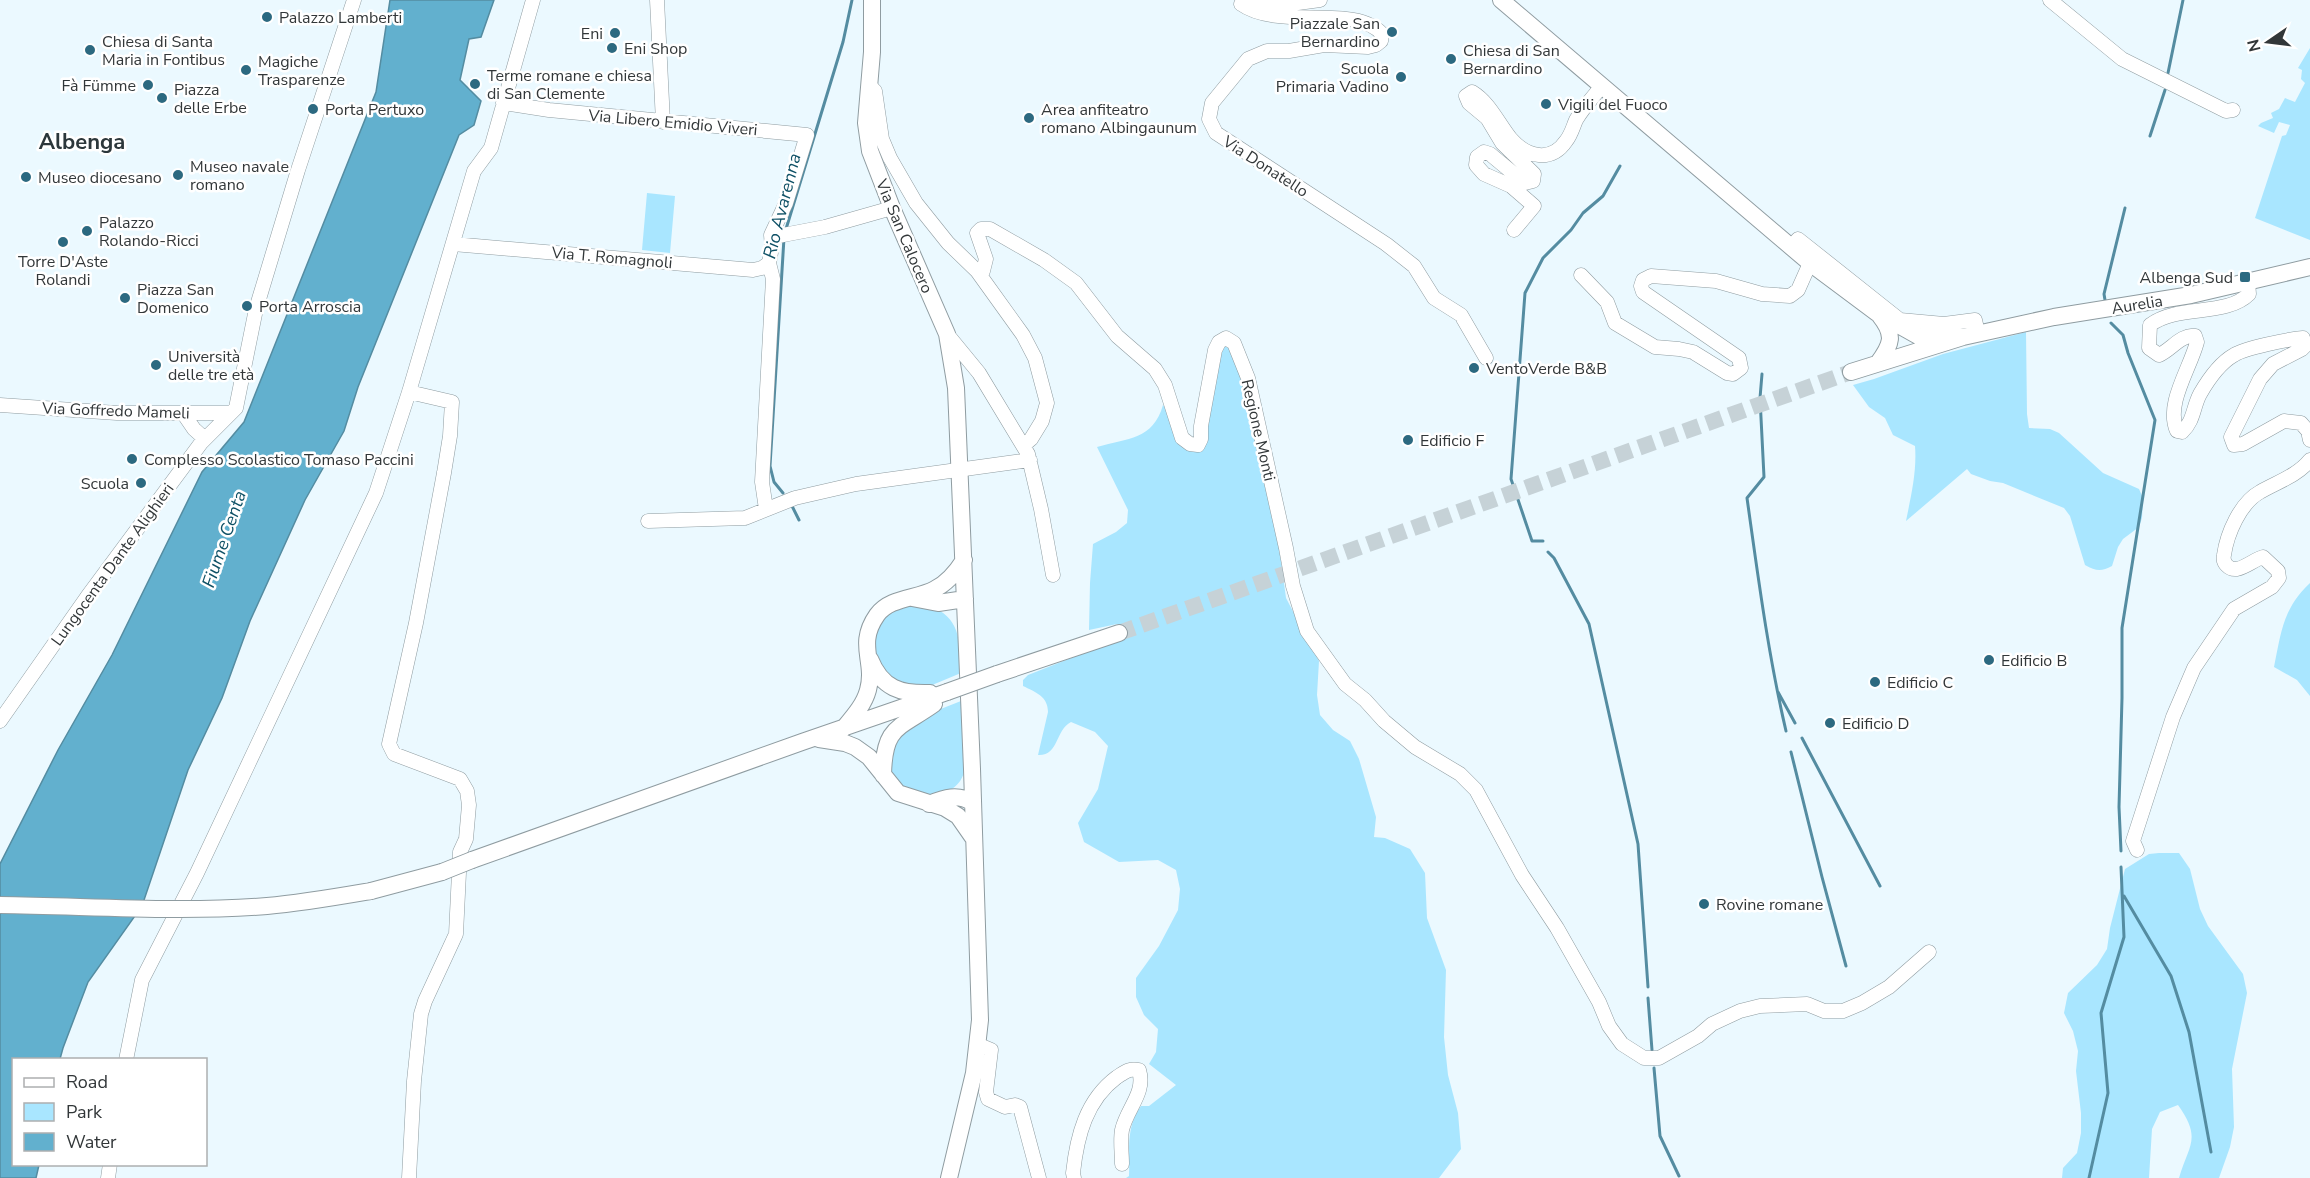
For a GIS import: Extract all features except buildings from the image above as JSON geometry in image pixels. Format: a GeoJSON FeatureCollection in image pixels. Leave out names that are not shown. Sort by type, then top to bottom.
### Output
{"type":"FeatureCollection","features":[{"type":"Feature","properties":{"kind":"main road","name":"Via San Calocero"},"geometry":{"type":"LineString","coordinates":[[872,0],[867,138],[892,208],[947,334],[956,388],[980,1020],[979,1045],[974,1073],[949,1178]]}},
{"type":"Feature","properties":{"kind":"main road"},"geometry":{"type":"LineString","coordinates":[[1501,0],[1810,263],[1877,313],[1918,336],[1971,335]]}},
{"type":"Feature","properties":{"kind":"main road","name":"Aurelia"},"geometry":{"type":"LineString","coordinates":[[1971,335],[2054,317],[2192,296],[2310,267]]}},
{"type":"Feature","properties":{"kind":"main road"},"geometry":{"type":"LineString","coordinates":[[1877,313],[1887,325],[1891,338],[1886,352],[1878,363]]}},
{"type":"Feature","properties":{"kind":"main road"},"geometry":{"type":"LineString","coordinates":[[1851,372],[1971,335]]}},
{"type":"Feature","properties":{"kind":"main road"},"geometry":{"type":"LineString","coordinates":[[937,596],[964,560]]}},
{"type":"Feature","properties":{"kind":"main road"},"geometry":{"type":"LineString","coordinates":[[843,729],[859,709],[868,690],[866,643],[870,626],[880,612],[894,603],[911,598],[952,592],[965,599]]}},
{"type":"Feature","properties":{"kind":"main road"},"geometry":{"type":"LineString","coordinates":[[937,596],[965,629]]}},
{"type":"Feature","properties":{"kind":"main road"},"geometry":{"type":"LineString","coordinates":[[0,905],[180,908],[266,906],[316,901],[371,891],[442,872],[812,738],[1119,633]]}},
{"type":"Feature","properties":{"kind":"main road"},"geometry":{"type":"LineString","coordinates":[[867,653],[874,669],[886,683],[898,690],[909,693],[947,692]]}},
{"type":"Feature","properties":{"kind":"main road"},"geometry":{"type":"LineString","coordinates":[[883,775],[885,745],[890,735],[903,723],[933,706],[947,692]]}},
{"type":"Feature","properties":{"kind":"main road"},"geometry":{"type":"LineString","coordinates":[[812,738],[845,743],[855,747],[868,757],[898,793],[939,803],[958,816],[974,839]]}},
{"type":"Feature","properties":{"kind":"main road"},"geometry":{"type":"LineString","coordinates":[[939,803],[959,787],[972,770]]}},
{"type":"Feature","properties":{"kind":"main road"},"geometry":{"type":"LineString","coordinates":[[939,803],[966,798],[973,802]]}},
{"type":"Feature","properties":{"kind":"street"},"geometry":{"type":"LineString","coordinates":[[231,413],[236,408],[238,400],[256,309],[298,170],[354,0]]}},
{"type":"Feature","properties":{"kind":"street"},"geometry":{"type":"LineString","coordinates":[[126,1058],[142,980],[196,873],[376,493],[409,392],[474,171],[491,148],[532,0]]}},
{"type":"Feature","properties":{"kind":"street"},"geometry":{"type":"LineString","coordinates":[[657,0],[663,122]]}},
{"type":"Feature","properties":{"kind":"street"},"geometry":{"type":"LineString","coordinates":[[1238,2],[1283,5],[1320,0]]}},
{"type":"Feature","properties":{"kind":"street"},"geometry":{"type":"LineString","coordinates":[[2050,0],[2122,59],[2226,111],[2233,110]]}},
{"type":"Feature","properties":{"kind":"street","name":"Via Donatello"},"geometry":{"type":"LineString","coordinates":[[1238,2],[1250,11],[1277,17],[1361,20],[1375,25],[1382,34],[1381,41],[1368,47],[1324,45],[1289,51],[1267,51],[1248,59],[1212,104],[1209,119],[1216,133],[1386,244],[1414,266],[1434,298],[1461,315],[1486,358]]}},
{"type":"Feature","properties":{"kind":"street"},"geometry":{"type":"LineString","coordinates":[[869,85],[875,91],[882,139],[911,194],[924,215],[977,271],[1023,335],[1035,358],[1047,403],[1042,421],[1031,439],[1024,445]]}},
{"type":"Feature","properties":{"kind":"street"},"geometry":{"type":"LineString","coordinates":[[1514,231],[1534,206],[1511,186],[1492,178],[1479,169],[1476,165],[1477,157],[1484,152],[1490,154],[1525,183],[1533,181],[1534,174],[1502,143],[1487,118],[1469,103],[1466,96],[1472,92],[1477,95],[1518,145],[1544,156],[1553,154],[1566,141],[1577,119],[1602,86]]}},
{"type":"Feature","properties":{"kind":"street","name":"Via Libero Emidio Viveri"},"geometry":{"type":"LineString","coordinates":[[503,103],[549,110],[807,135],[786,203],[771,235],[772,247],[769,263]]}},
{"type":"Feature","properties":{"kind":"street"},"geometry":{"type":"LineString","coordinates":[[778,236],[825,227],[892,208]]}},
{"type":"Feature","properties":{"kind":"street","name":"Regione Monti"},"geometry":{"type":"LineString","coordinates":[[977,271],[983,271],[986,259],[977,234],[981,229],[990,229],[1044,260],[1076,283],[1117,336],[1155,369],[1165,385],[1178,430],[1182,438],[1190,444],[1198,445],[1202,439],[1201,426],[1215,350],[1219,342],[1226,338],[1234,343],[1248,378],[1293,586],[1307,631],[1330,665],[1352,691],[1365,700],[1395,731],[1415,747],[1460,774],[1476,790],[1521,875],[1557,928],[1599,1002],[1609,1026],[1622,1044],[1644,1058],[1659,1058],[1698,1036],[1712,1024],[1760,1005],[1807,1004],[1824,1011],[1842,1011],[1862,1003],[1889,987],[1929,952]]}},
{"type":"Feature","properties":{"kind":"street"},"geometry":{"type":"LineString","coordinates":[[1791,247],[1798,239],[1900,320],[1944,324],[1975,320],[1971,335]]}},
{"type":"Feature","properties":{"kind":"street","name":"Via T. Romagnoli"},"geometry":{"type":"LineString","coordinates":[[453,244],[753,270],[769,263]]}},
{"type":"Feature","properties":{"kind":"street"},"geometry":{"type":"LineString","coordinates":[[766,509],[762,482],[773,279],[769,263]]}},
{"type":"Feature","properties":{"kind":"street"},"geometry":{"type":"LineString","coordinates":[[1581,275],[1607,302],[1615,323],[1655,346],[1693,352],[1727,373],[1733,374],[1741,368],[1739,358],[1643,292],[1641,286],[1643,280],[1651,276],[1716,281],[1762,294],[1790,296],[1798,290],[1810,263]]}},
{"type":"Feature","properties":{"kind":"street"},"geometry":{"type":"LineString","coordinates":[[2248,282],[2249,294],[2243,300],[2226,306],[2170,315],[2150,325],[2149,348],[2158,355],[2169,351],[2181,339],[2189,335],[2195,336],[2197,342],[2175,403],[2177,432],[2182,432],[2194,416],[2199,396],[2208,382],[2236,354],[2300,338],[2305,342],[2302,349],[2273,364],[2260,379],[2231,437],[2234,445],[2243,444],[2284,421],[2301,423],[2308,431],[2310,440]]}},
{"type":"Feature","properties":{"kind":"street"},"geometry":{"type":"LineString","coordinates":[[947,334],[979,373],[1024,445],[1030,460],[1041,509],[1053,575]]}},
{"type":"Feature","properties":{"kind":"street"},"geometry":{"type":"LineString","coordinates":[[409,392],[452,402],[450,436],[444,472],[416,623],[389,744],[394,754],[460,779],[467,791],[469,805],[466,839],[460,852],[456,934],[421,1014],[414,1081],[409,1178]]}},
{"type":"Feature","properties":{"kind":"street","name":"Via Goffredo Mameli"},"geometry":{"type":"LineString","coordinates":[[0,405],[117,413],[231,413]]}},
{"type":"Feature","properties":{"kind":"street"},"geometry":{"type":"LineString","coordinates":[[183,412],[194,429],[205,439]]}},
{"type":"Feature","properties":{"kind":"street","name":"Lungocenta Dante Alighieri"},"geometry":{"type":"LineString","coordinates":[[0,721],[87,597],[205,439],[231,413]]}},
{"type":"Feature","properties":{"kind":"street"},"geometry":{"type":"LineString","coordinates":[[648,521],[745,518],[795,498],[856,484],[1030,460]]}},
{"type":"Feature","properties":{"kind":"street"},"geometry":{"type":"LineString","coordinates":[[2137,850],[2133,841],[2138,821],[2173,717],[2194,668],[2234,609],[2271,587],[2279,578],[2278,571],[2263,557],[2239,568],[2232,569],[2226,566],[2223,561],[2232,526],[2250,499],[2292,475],[2310,460]]}},
{"type":"Feature","properties":{"kind":"street"},"geometry":{"type":"LineString","coordinates":[[979,1045],[992,1050],[986,1092],[988,1098],[1005,1107],[1015,1105],[1020,1107],[1026,1122],[1039,1178]]}},
{"type":"Feature","properties":{"kind":"street"},"geometry":{"type":"LineString","coordinates":[[1074,1178],[1078,1136],[1085,1118],[1110,1083],[1127,1070],[1133,1069],[1139,1070],[1142,1081],[1122,1130],[1122,1164]]}},
{"type":"Feature","properties":{"kind":"green space"},"geometry":{"type":"Polygon","coordinates":[[[2310,48],[2310,240],[2255,218],[2282,136],[2286,135],[2290,125],[2279,122],[2274,133],[2258,126],[2273,118],[2271,113],[2279,109],[2285,98],[2295,102],[2305,83],[2301,79],[2302,70],[2298,68],[2310,48]]]}},
{"type":"Feature","properties":{"kind":"green space"},"geometry":{"type":"Polygon","coordinates":[[[647,193],[675,196],[670,253],[642,250],[647,193]]]}},
{"type":"Feature","properties":{"kind":"green space"},"geometry":{"type":"Polygon","coordinates":[[[2026,332],[2029,428],[2050,429],[2059,433],[2103,473],[2139,489],[2143,498],[2139,527],[2123,539],[2112,566],[2102,570],[2095,570],[2085,565],[2070,516],[2064,508],[2003,483],[1971,474],[1967,469],[1906,521],[1912,493],[1915,446],[1893,435],[1885,418],[1869,407],[1853,385],[1943,354],[2026,332]]]}},
{"type":"Feature","properties":{"kind":"green space"},"geometry":{"type":"Polygon","coordinates":[[[1224,346],[1232,349],[1256,432],[1276,525],[1286,598],[1319,661],[1317,695],[1320,715],[1333,730],[1350,741],[1359,759],[1376,817],[1374,837],[1385,838],[1410,849],[1425,873],[1427,918],[1446,970],[1444,1037],[1448,1075],[1458,1113],[1461,1149],[1439,1178],[1126,1178],[1129,1176],[1130,1131],[1136,1114],[1141,1106],[1149,1106],[1176,1085],[1149,1064],[1156,1052],[1158,1029],[1144,1015],[1136,997],[1136,978],[1159,946],[1178,910],[1180,889],[1176,870],[1158,860],[1119,862],[1084,842],[1078,823],[1098,789],[1108,746],[1095,732],[1071,722],[1062,731],[1050,751],[1038,755],[1048,712],[1046,702],[1040,695],[1023,686],[1023,680],[1028,675],[1084,653],[1121,627],[1117,624],[1089,630],[1093,544],[1116,532],[1127,523],[1128,510],[1097,447],[1129,439],[1146,431],[1159,416],[1163,405],[1197,450],[1217,356],[1224,346]]]}},
{"type":"Feature","properties":{"kind":"green space"},"geometry":{"type":"Polygon","coordinates":[[[2310,583],[2310,696],[2297,680],[2274,667],[2284,622],[2294,602],[2310,583]]]}},
{"type":"Feature","properties":{"kind":"green space"},"geometry":{"type":"Polygon","coordinates":[[[907,603],[928,606],[947,616],[958,638],[961,673],[925,688],[892,682],[873,654],[873,637],[880,623],[892,611],[907,603]]]}},
{"type":"Feature","properties":{"kind":"green space"},"geometry":{"type":"Polygon","coordinates":[[[961,701],[965,757],[961,780],[948,792],[939,795],[921,797],[912,795],[901,787],[890,773],[894,737],[923,716],[961,701]]]}},
{"type":"Feature","properties":{"kind":"green space"},"geometry":{"type":"Polygon","coordinates":[[[2179,853],[2190,869],[2200,909],[2208,926],[2243,974],[2247,993],[2232,1069],[2234,1127],[2230,1147],[2219,1178],[2179,1178],[2192,1134],[2178,1105],[2160,1112],[2152,1129],[2149,1178],[2062,1178],[2063,1168],[2077,1153],[2081,1133],[2076,1071],[2078,1051],[2073,1031],[2064,1013],[2068,993],[2097,965],[2107,949],[2125,869],[2149,854],[2179,853]]]}},
{"type":"Feature","properties":{"kind":"water","name":"Fiume Centa"},"geometry":{"type":"Polygon","coordinates":[[[390,0],[494,0],[481,37],[469,39],[460,80],[481,101],[474,125],[459,135],[358,387],[344,431],[305,500],[250,621],[222,698],[188,770],[142,906],[88,982],[60,1058],[12,1058],[12,1166],[39,1166],[36,1178],[0,1178],[0,864],[58,750],[112,655],[202,472],[244,422],[376,92],[390,0]]]}},
{"type":"Feature","properties":{"kind":"waterway","name":"Rio Avarenna"},"geometry":{"type":"LineString","coordinates":[[786,229],[843,42],[852,0]]}},
{"type":"Feature","properties":{"kind":"waterway"},"geometry":{"type":"LineString","coordinates":[[2168,73],[2183,0]]}},
{"type":"Feature","properties":{"kind":"waterway"},"geometry":{"type":"LineString","coordinates":[[2150,136],[2165,90]]}},
{"type":"Feature","properties":{"kind":"waterway"},"geometry":{"type":"LineString","coordinates":[[1543,541],[1532,541],[1511,479],[1525,293],[1543,258],[1571,230],[1583,213],[1603,196],[1620,166]]}},
{"type":"Feature","properties":{"kind":"waterway"},"geometry":{"type":"LineString","coordinates":[[2105,300],[2104,294],[2125,208]]}},
{"type":"Feature","properties":{"kind":"waterway","name":"Rio Avarenna"},"geometry":{"type":"LineString","coordinates":[[783,493],[774,482],[770,466],[784,238]]}},
{"type":"Feature","properties":{"kind":"waterway"},"geometry":{"type":"LineString","coordinates":[[2111,323],[2123,335],[2155,420],[2122,628],[2119,807],[2121,851]]}},
{"type":"Feature","properties":{"kind":"waterway"},"geometry":{"type":"LineString","coordinates":[[1762,374],[1760,398],[1764,477],[1747,498],[1759,586],[1786,731]]}},
{"type":"Feature","properties":{"kind":"waterway","name":"Rio Avarenna"},"geometry":{"type":"LineString","coordinates":[[792,506],[799,520]]}},
{"type":"Feature","properties":{"kind":"waterway"},"geometry":{"type":"LineString","coordinates":[[1548,552],[1554,558],[1589,624],[1638,844],[1648,987]]}},
{"type":"Feature","properties":{"kind":"waterway"},"geometry":{"type":"LineString","coordinates":[[1778,692],[1795,723]]}},
{"type":"Feature","properties":{"kind":"waterway"},"geometry":{"type":"LineString","coordinates":[[1802,738],[1880,886]]}},
{"type":"Feature","properties":{"kind":"waterway"},"geometry":{"type":"LineString","coordinates":[[1791,752],[1846,966]]}},
{"type":"Feature","properties":{"kind":"waterway"},"geometry":{"type":"LineString","coordinates":[[2089,1178],[2108,1093],[2101,1013],[2124,937],[2121,867]]}},
{"type":"Feature","properties":{"kind":"waterway"},"geometry":{"type":"LineString","coordinates":[[2124,896],[2171,976],[2189,1032],[2211,1152]]}},
{"type":"Feature","properties":{"kind":"waterway"},"geometry":{"type":"LineString","coordinates":[[1648,998],[1652,1050]]}},
{"type":"Feature","properties":{"kind":"waterway"},"geometry":{"type":"LineString","coordinates":[[1654,1068],[1660,1136],[1679,1176]]}},
{"type":"Feature","properties":{"kind":"tunnel"},"geometry":{"type":"LineString","coordinates":[[1119,633],[1851,372]]}},
{"type":"Feature","properties":{"kind":"place","name":"Palazzo Lamberti"},"geometry":{"type":"Point","coordinates":[267,17]}},
{"type":"Feature","properties":{"kind":"place","name":"Piazzale San Bernardino"},"geometry":{"type":"Point","coordinates":[1392,32]}},
{"type":"Feature","properties":{"kind":"place","name":"Eni"},"geometry":{"type":"Point","coordinates":[615,33]}},
{"type":"Feature","properties":{"kind":"place","name":"Eni Shop"},"geometry":{"type":"Point","coordinates":[612,48]}},
{"type":"Feature","properties":{"kind":"place","name":"Chiesa di Santa Maria in Fontibus"},"geometry":{"type":"Point","coordinates":[90,50]}},
{"type":"Feature","properties":{"kind":"place","name":"Chiesa di San Bernardino"},"geometry":{"type":"Point","coordinates":[1451,59]}},
{"type":"Feature","properties":{"kind":"place","name":"Magiche Trasparenze"},"geometry":{"type":"Point","coordinates":[246,70]}},
{"type":"Feature","properties":{"kind":"place","name":"Scuola Primaria Vadino"},"geometry":{"type":"Point","coordinates":[1401,77]}},
{"type":"Feature","properties":{"kind":"place","name":"Terme romane e chiesa di San Clemente"},"geometry":{"type":"Point","coordinates":[475,84]}},
{"type":"Feature","properties":{"kind":"place","name":"Fà Fümme"},"geometry":{"type":"Point","coordinates":[148,85]}},
{"type":"Feature","properties":{"kind":"place","name":"Piazza delle Erbe"},"geometry":{"type":"Point","coordinates":[162,98]}},
{"type":"Feature","properties":{"kind":"place","name":"Vigili del Fuoco"},"geometry":{"type":"Point","coordinates":[1546,104]}},
{"type":"Feature","properties":{"kind":"place","name":"Porta Pertuxo"},"geometry":{"type":"Point","coordinates":[313,109]}},
{"type":"Feature","properties":{"kind":"place","name":"Area anfiteatro romano Albingaunum"},"geometry":{"type":"Point","coordinates":[1029,118]}},
{"type":"Feature","properties":{"kind":"place","name":"Museo navale romano"},"geometry":{"type":"Point","coordinates":[178,175]}},
{"type":"Feature","properties":{"kind":"place","name":"Museo diocesano"},"geometry":{"type":"Point","coordinates":[26,177]}},
{"type":"Feature","properties":{"kind":"place","name":"Palazzo Rolando-Ricci"},"geometry":{"type":"Point","coordinates":[87,231]}},
{"type":"Feature","properties":{"kind":"place","name":"Torre D'Aste Rolandi"},"geometry":{"type":"Point","coordinates":[63,242]}},
{"type":"Feature","properties":{"kind":"place","name":"Albenga Sud"},"geometry":{"type":"Point","coordinates":[2245,277]}},
{"type":"Feature","properties":{"kind":"place","name":"Piazza San Domenico"},"geometry":{"type":"Point","coordinates":[125,298]}},
{"type":"Feature","properties":{"kind":"place","name":"Porta Arroscia"},"geometry":{"type":"Point","coordinates":[247,306]}},
{"type":"Feature","properties":{"kind":"place","name":"Università delle tre età"},"geometry":{"type":"Point","coordinates":[156,365]}},
{"type":"Feature","properties":{"kind":"place","name":"VentoVerde B&B"},"geometry":{"type":"Point","coordinates":[1474,368]}},
{"type":"Feature","properties":{"kind":"place","name":"Edificio F"},"geometry":{"type":"Point","coordinates":[1408,440]}},
{"type":"Feature","properties":{"kind":"place","name":"Complesso Scolastico Tomaso Paccini"},"geometry":{"type":"Point","coordinates":[132,459]}},
{"type":"Feature","properties":{"kind":"place","name":"Scuola"},"geometry":{"type":"Point","coordinates":[141,483]}},
{"type":"Feature","properties":{"kind":"place","name":"Edificio B"},"geometry":{"type":"Point","coordinates":[1989,660]}},
{"type":"Feature","properties":{"kind":"place","name":"Edificio C"},"geometry":{"type":"Point","coordinates":[1875,682]}},
{"type":"Feature","properties":{"kind":"place","name":"Edificio D"},"geometry":{"type":"Point","coordinates":[1830,723]}},
{"type":"Feature","properties":{"kind":"place","name":"Rovine romane"},"geometry":{"type":"Point","coordinates":[1704,904]}},
{"type":"Feature","properties":{"kind":"district","name":"Albenga"},"geometry":{"type":"Point","coordinates":[82,141]}}]}
